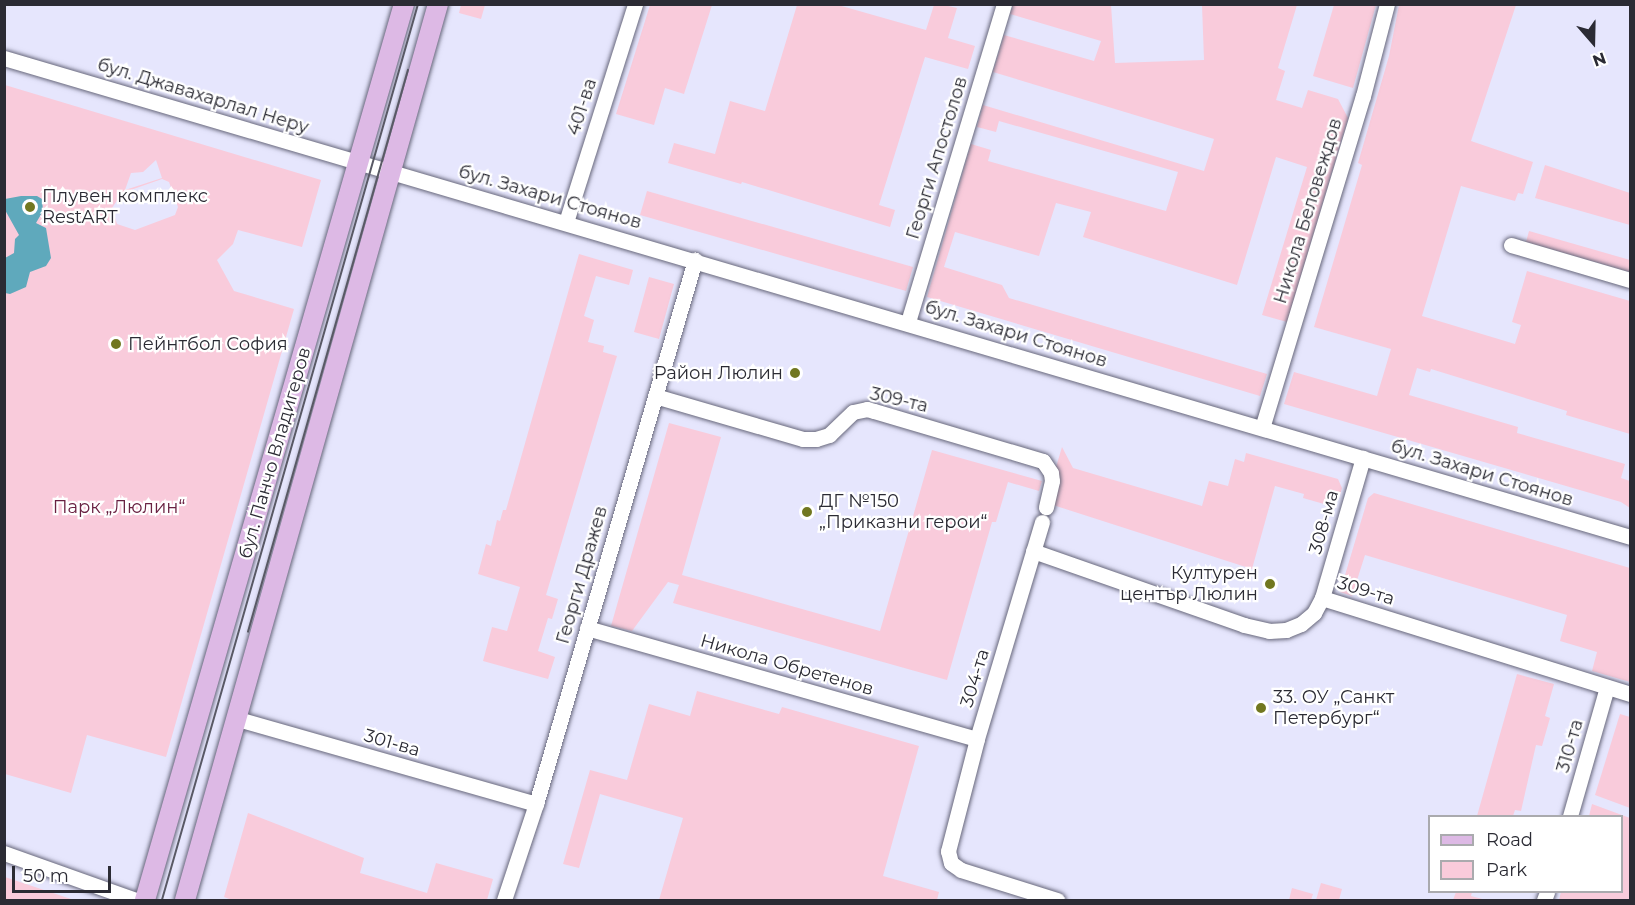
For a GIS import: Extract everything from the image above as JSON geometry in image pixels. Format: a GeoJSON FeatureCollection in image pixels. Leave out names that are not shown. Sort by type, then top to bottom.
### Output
{"type":"FeatureCollection","features":[{"type":"Feature","properties":{"kind":"main road","name":"бул. Панчо Владигеров"},"geometry":{"type":"LineString","coordinates":[[145,900],[404,4]]}},
{"type":"Feature","properties":{"kind":"main road","name":"бул. Панчо Владигеров"},"geometry":{"type":"LineString","coordinates":[[185,900],[238,719],[281,554],[438,4]]}},
{"type":"Feature","properties":{"kind":"street","name":"401-ва"},"geometry":{"type":"LineString","coordinates":[[566,222],[635,4]]}},
{"type":"Feature","properties":{"kind":"street","name":"Георги Апостолов"},"geometry":{"type":"LineString","coordinates":[[908,322],[1004,4]]}},
{"type":"Feature","properties":{"kind":"street","name":"Никола Беловеждов"},"geometry":{"type":"LineString","coordinates":[[1262,428],[1363,96],[1387,4]]}},
{"type":"Feature","properties":{"kind":"street","name":"бул. Джавахарлал Неру"},"geometry":{"type":"LineString","coordinates":[[4,58],[390,172]]}},
{"type":"Feature","properties":{"kind":"street","name":"бул. Захари Стоянов"},"geometry":{"type":"LineString","coordinates":[[390,172],[908,322],[1630,537]]}},
{"type":"Feature","properties":{"kind":"street"},"geometry":{"type":"LineString","coordinates":[[1511,245],[1630,280]]}},
{"type":"Feature","properties":{"kind":"street","name":"Георги Дражев"},"geometry":{"type":"LineString","coordinates":[[504,900],[536,804],[695,260]]}},
{"type":"Feature","properties":{"kind":"street","name":"309-та"},"geometry":{"type":"LineString","coordinates":[[655,396],[803,439],[816,439],[829,435],[853,412],[867,409],[1036,457],[1048,466],[1052,481],[1051,489]]}},
{"type":"Feature","properties":{"kind":"street","name":"308-ма"},"geometry":{"type":"LineString","coordinates":[[1322,598],[1363,458]]}},
{"type":"Feature","properties":{"kind":"street","name":"304-та"},"geometry":{"type":"LineString","coordinates":[[1051,489],[949,845],[951,863],[961,870],[1057,900]]}},
{"type":"Feature","properties":{"kind":"street","name":"309-та"},"geometry":{"type":"LineString","coordinates":[[1034,551],[1269,631],[1286,630],[1301,624],[1314,613],[1322,598],[1630,694]]}},
{"type":"Feature","properties":{"kind":"street","name":"Никола Обретенов"},"geometry":{"type":"LineString","coordinates":[[587,628],[978,739]]}},
{"type":"Feature","properties":{"kind":"street","name":"310-та"},"geometry":{"type":"LineString","coordinates":[[1570,815],[1607,687]]}},
{"type":"Feature","properties":{"kind":"street","name":"301-ва"},"geometry":{"type":"LineString","coordinates":[[238,719],[536,804]]}},
{"type":"Feature","properties":{"kind":"street"},"geometry":{"type":"LineString","coordinates":[[4,854],[136,900]]}},
{"type":"Feature","properties":{"kind":"green space"},"geometry":{"type":"Polygon","coordinates":[[[461,5],[485,5],[481,19],[459,13],[461,5]]]}},
{"type":"Feature","properties":{"kind":"green space"},"geometry":{"type":"Polygon","coordinates":[[[650,5],[712,5],[684,94],[665,88],[654,125],[616,114],[650,5]]]}},
{"type":"Feature","properties":{"kind":"green space"},"geometry":{"type":"Polygon","coordinates":[[[797,5],[838,5],[926,30],[934,5],[944,5],[957,8],[948,38],[975,46],[968,69],[925,57],[879,205],[895,210],[890,227],[742,182],[741,184],[668,163],[674,143],[715,154],[730,101],[765,111],[797,5]]]}},
{"type":"Feature","properties":{"kind":"green space"},"geometry":{"type":"Polygon","coordinates":[[[1013,5],[1111,5],[1115,63],[1204,60],[1202,5],[1297,5],[1278,68],[1285,71],[1276,100],[1302,108],[1308,90],[1338,99],[1348,118],[1287,322],[1262,315],[1307,167],[1276,157],[1237,285],[1083,237],[1091,212],[1056,203],[1039,256],[955,232],[944,267],[1002,285],[1009,298],[1267,374],[1260,396],[927,297],[971,144],[991,150],[988,161],[1166,211],[1178,172],[999,121],[996,132],[977,127],[983,105],[1204,171],[1214,139],[993,72],[1004,35],[1094,61],[1101,41],[1010,14],[1013,5]]]}},
{"type":"Feature","properties":{"kind":"green space"},"geometry":{"type":"Polygon","coordinates":[[[1334,5],[1376,5],[1353,88],[1313,76],[1334,5]]]}},
{"type":"Feature","properties":{"kind":"green space"},"geometry":{"type":"Polygon","coordinates":[[[1399,5],[1516,5],[1471,141],[1533,162],[1523,194],[1518,193],[1515,201],[1461,186],[1422,316],[1515,344],[1521,325],[1512,322],[1527,271],[1630,301],[1630,434],[1566,415],[1567,411],[1431,369],[1430,372],[1417,368],[1409,395],[1518,427],[1517,433],[1625,464],[1621,478],[1630,481],[1630,508],[1621,502],[1284,404],[1294,372],[1377,396],[1391,349],[1314,327],[1362,165],[1358,163],[1389,56],[1399,5]]]}},
{"type":"Feature","properties":{"kind":"green space","name":"Парк „Люлин“"},"geometry":{"type":"Polygon","coordinates":[[[5,85],[321,180],[302,247],[238,230],[233,244],[217,260],[234,291],[294,309],[166,757],[87,735],[71,793],[5,774],[5,85]],[[156,160],[143,172],[131,173],[125,190],[162,178],[156,160]],[[162,179],[122,193],[112,208],[117,224],[135,230],[175,215],[178,207],[169,182],[162,179]]]}},
{"type":"Feature","properties":{"kind":"green space"},"geometry":{"type":"Polygon","coordinates":[[[1545,165],[1630,193],[1630,225],[1535,198],[1545,165]]]}},
{"type":"Feature","properties":{"kind":"green space"},"geometry":{"type":"Polygon","coordinates":[[[647,191],[913,267],[906,291],[640,215],[647,191]]]}},
{"type":"Feature","properties":{"kind":"green space"},"geometry":{"type":"Polygon","coordinates":[[[1529,231],[1630,260],[1630,272],[1526,242],[1529,231]]]}},
{"type":"Feature","properties":{"kind":"green space"},"geometry":{"type":"Polygon","coordinates":[[[579,254],[633,270],[629,285],[596,276],[584,316],[594,320],[588,342],[604,346],[603,352],[617,356],[546,595],[558,599],[552,619],[548,618],[538,651],[555,657],[548,679],[483,661],[492,627],[507,631],[520,587],[478,574],[486,544],[491,546],[497,520],[500,521],[503,510],[506,510],[579,254]]]}},
{"type":"Feature","properties":{"kind":"green space"},"geometry":{"type":"Polygon","coordinates":[[[649,277],[674,284],[659,339],[634,332],[649,277]]]}},
{"type":"Feature","properties":{"kind":"green space"},"geometry":{"type":"Polygon","coordinates":[[[669,423],[721,437],[682,575],[880,631],[932,450],[1042,481],[1039,491],[1008,482],[996,522],[992,522],[947,680],[673,603],[679,585],[668,582],[632,631],[611,626],[669,423]]]}},
{"type":"Feature","properties":{"kind":"green space"},"geometry":{"type":"Polygon","coordinates":[[[1062,447],[1073,468],[1202,506],[1209,481],[1228,486],[1235,459],[1244,462],[1246,453],[1338,479],[1342,488],[1340,495],[1328,491],[1324,504],[1303,498],[1304,494],[1275,486],[1252,569],[1053,505],[1059,481],[1056,467],[1062,447]]]}},
{"type":"Feature","properties":{"kind":"green space"},"geometry":{"type":"Polygon","coordinates":[[[1374,493],[1630,568],[1630,682],[1592,671],[1597,652],[1560,641],[1567,615],[1365,555],[1352,596],[1340,592],[1368,498],[1374,493]]]}},
{"type":"Feature","properties":{"kind":"green space"},"geometry":{"type":"Polygon","coordinates":[[[1517,674],[1554,684],[1545,716],[1550,718],[1542,746],[1536,745],[1521,811],[1515,810],[1513,815],[1477,815],[1517,674]]]}},
{"type":"Feature","properties":{"kind":"green space"},"geometry":{"type":"Polygon","coordinates":[[[697,691],[779,714],[782,707],[919,746],[883,876],[939,892],[937,900],[659,900],[683,818],[600,794],[579,868],[563,864],[590,770],[627,780],[649,704],[690,716],[697,691]]]}},
{"type":"Feature","properties":{"kind":"green space"},"geometry":{"type":"Polygon","coordinates":[[[1620,714],[1630,717],[1630,808],[1595,795],[1620,714]]]}},
{"type":"Feature","properties":{"kind":"green space"},"geometry":{"type":"Polygon","coordinates":[[[1592,804],[1622,815],[1589,815],[1592,804]]]}},
{"type":"Feature","properties":{"kind":"green space"},"geometry":{"type":"Polygon","coordinates":[[[248,813],[364,858],[360,873],[427,893],[436,863],[493,879],[487,900],[232,900],[224,897],[248,813]]]}},
{"type":"Feature","properties":{"kind":"green space"},"geometry":{"type":"Polygon","coordinates":[[[1623,815],[1630,818],[1630,900],[1559,900],[1561,893],[1623,893],[1623,815]]]}},
{"type":"Feature","properties":{"kind":"green space"},"geometry":{"type":"Polygon","coordinates":[[[5,877],[74,900],[5,900],[5,877]]]}},
{"type":"Feature","properties":{"kind":"green space"},"geometry":{"type":"Polygon","coordinates":[[[1321,883],[1342,889],[1339,900],[1316,900],[1321,883]]]}},
{"type":"Feature","properties":{"kind":"green space"},"geometry":{"type":"Polygon","coordinates":[[[1292,888],[1313,894],[1311,900],[1289,900],[1292,888]]]}},
{"type":"Feature","properties":{"kind":"green space"},"geometry":{"type":"Polygon","coordinates":[[[1456,893],[1472,893],[1471,896],[1486,900],[1453,900],[1456,893]]]}},
{"type":"Feature","properties":{"kind":"water"},"geometry":{"type":"Polygon","coordinates":[[[37,196],[42,199],[43,211],[36,223],[46,228],[51,258],[46,266],[30,272],[26,287],[10,294],[5,293],[5,258],[14,253],[15,239],[19,235],[5,210],[5,199],[37,196]]]}},
{"type":"Feature","properties":{"kind":"tram line"},"geometry":{"type":"LineString","coordinates":[[162,900],[418,4]]}},
{"type":"Feature","properties":{"kind":"tram line"},"geometry":{"type":"LineString","coordinates":[[248,632],[408,70]]}},
{"type":"Feature","properties":{"kind":"place","name":"Плувен комплекс RestART"},"geometry":{"type":"Point","coordinates":[30,207]}},
{"type":"Feature","properties":{"kind":"place","name":"Пейнтбол София"},"geometry":{"type":"Point","coordinates":[116,344]}},
{"type":"Feature","properties":{"kind":"place","name":"Район Люлин"},"geometry":{"type":"Point","coordinates":[795,373]}},
{"type":"Feature","properties":{"kind":"place","name":"ДГ №150 „Приказни герои“"},"geometry":{"type":"Point","coordinates":[807,512]}},
{"type":"Feature","properties":{"kind":"place","name":"Културен център Люлин"},"geometry":{"type":"Point","coordinates":[1270,584]}},
{"type":"Feature","properties":{"kind":"place","name":"33. ОУ „Санкт Петербург“"},"geometry":{"type":"Point","coordinates":[1261,708]}}]}
